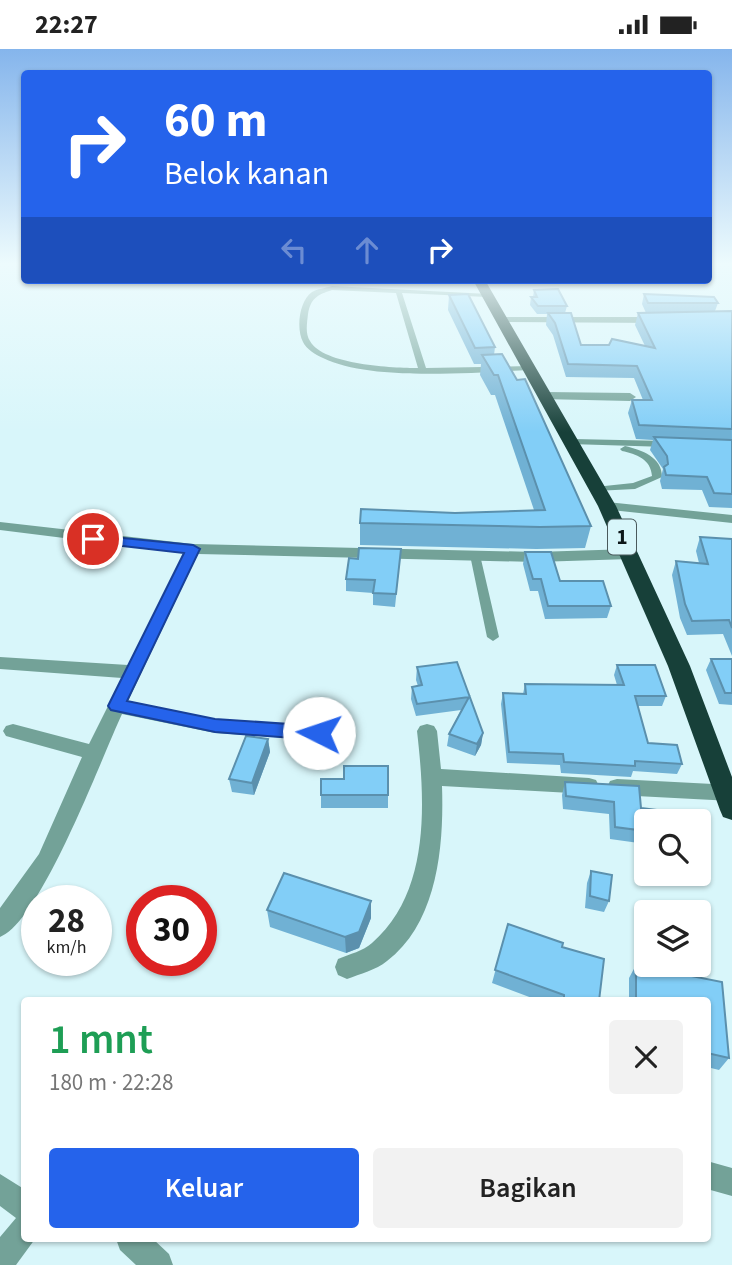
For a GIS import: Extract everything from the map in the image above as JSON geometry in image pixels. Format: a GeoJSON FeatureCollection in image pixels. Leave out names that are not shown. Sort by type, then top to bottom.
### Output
{"type":"FeatureCollection","features":[{"type":"Feature","properties":{"kind":"highway","name":"1"},"geometry":{"type":"LineString","coordinates":[[502,320],[575,445],[630,554],[679,666],[730,799]]}},
{"type":"Feature","properties":{"kind":"street"},"geometry":{"type":"LineString","coordinates":[[502,320],[668,320]]}},
{"type":"Feature","properties":{"kind":"street"},"geometry":{"type":"LineString","coordinates":[[546,396],[629,397]]}},
{"type":"Feature","properties":{"kind":"street"},"geometry":{"type":"LineString","coordinates":[[607,506],[732,519]]}},
{"type":"Feature","properties":{"kind":"street"},"geometry":{"type":"LineString","coordinates":[[0,526],[193,549],[548,557],[630,554]]}},
{"type":"Feature","properties":{"kind":"street"},"geometry":{"type":"LineString","coordinates":[[0,926],[25,895],[47,860],[94,753],[193,549]]}},
{"type":"Feature","properties":{"kind":"street"},"geometry":{"type":"LineString","coordinates":[[0,663],[133,671]]}},
{"type":"Feature","properties":{"kind":"street"},"geometry":{"type":"LineString","coordinates":[[117,706],[215,726],[319,733]]}},
{"type":"Feature","properties":{"kind":"street"},"geometry":{"type":"LineString","coordinates":[[13,731],[94,753]]}},
{"type":"Feature","properties":{"kind":"street"},"geometry":{"type":"LineString","coordinates":[[347,967],[380,952],[410,914],[420,890],[428,855],[433,777],[427,731]]}},
{"type":"Feature","properties":{"kind":"street"},"geometry":{"type":"LineString","coordinates":[[433,777],[730,799]]}},
{"type":"Feature","properties":{"kind":"street"},"geometry":{"type":"LineString","coordinates":[[711,1176],[732,1182]]}},
{"type":"Feature","properties":{"kind":"street"},"geometry":{"type":"LineString","coordinates":[[0,1188],[21,1205]]}},
{"type":"Feature","properties":{"kind":"street"},"geometry":{"type":"LineString","coordinates":[[0,1261],[21,1234]]}},
{"type":"Feature","properties":{"kind":"street"},"geometry":{"type":"LineString","coordinates":[[134,1242],[158,1265]]}},
{"type":"Feature","properties":{"kind":"lane"},"geometry":{"type":"LineString","coordinates":[[304,319],[307,344],[329,358],[353,365],[424,370],[530,368]]}},
{"type":"Feature","properties":{"kind":"lane"},"geometry":{"type":"LineString","coordinates":[[407,319],[424,370]]}},
{"type":"Feature","properties":{"kind":"lane"},"geometry":{"type":"LineString","coordinates":[[575,445],[681,445]]}},
{"type":"Feature","properties":{"kind":"lane"},"geometry":{"type":"LineString","coordinates":[[575,445],[639,452],[658,473],[657,477],[644,484],[598,489]]}},
{"type":"Feature","properties":{"kind":"lane"},"geometry":{"type":"LineString","coordinates":[[475,555],[493,637]]}},
{"type":"Feature","properties":{"kind":"building"},"geometry":{"type":"Polygon","coordinates":[[[461,319],[481,319],[495,347],[475,348],[461,319]]]}},
{"type":"Feature","properties":{"kind":"building"},"geometry":{"type":"Polygon","coordinates":[[[552,319],[573,319],[581,345],[609,345],[612,339],[655,348],[641,319],[732,319],[732,429],[639,425],[632,400],[652,400],[637,366],[568,364],[552,319]]]}},
{"type":"Feature","properties":{"kind":"building"},"geometry":{"type":"Polygon","coordinates":[[[502,354],[517,380],[525,379],[591,526],[360,523],[361,509],[455,513],[545,510],[498,375],[494,375],[482,355],[502,354]]]}},
{"type":"Feature","properties":{"kind":"building"},"geometry":{"type":"Polygon","coordinates":[[[654,437],[732,440],[732,494],[714,493],[707,477],[666,475],[664,467],[668,464],[667,456],[654,437]]]}},
{"type":"Feature","properties":{"kind":"building"},"geometry":{"type":"Polygon","coordinates":[[[700,537],[732,539],[732,628],[729,620],[692,621],[685,604],[676,561],[708,564],[700,537]]]}},
{"type":"Feature","properties":{"kind":"building"},"geometry":{"type":"Polygon","coordinates":[[[359,548],[401,549],[396,594],[373,593],[375,580],[346,579],[349,558],[358,559],[359,548]]]}},
{"type":"Feature","properties":{"kind":"building"},"geometry":{"type":"Polygon","coordinates":[[[525,552],[551,552],[560,581],[603,581],[611,606],[548,606],[541,579],[533,579],[525,552]]]}},
{"type":"Feature","properties":{"kind":"building"},"geometry":{"type":"Polygon","coordinates":[[[711,659],[732,659],[732,693],[725,693],[711,659]]]}},
{"type":"Feature","properties":{"kind":"building"},"geometry":{"type":"Polygon","coordinates":[[[457,662],[483,733],[477,744],[449,734],[469,697],[417,704],[412,687],[422,685],[417,667],[457,662]]]}},
{"type":"Feature","properties":{"kind":"building"},"geometry":{"type":"Polygon","coordinates":[[[617,665],[655,665],[666,696],[635,696],[648,743],[677,745],[682,764],[635,761],[635,766],[564,762],[563,754],[509,752],[503,693],[526,694],[525,684],[624,685],[617,665]]]}},
{"type":"Feature","properties":{"kind":"building"},"geometry":{"type":"Polygon","coordinates":[[[246,736],[268,739],[252,783],[229,779],[246,736]]]}},
{"type":"Feature","properties":{"kind":"building"},"geometry":{"type":"Polygon","coordinates":[[[344,766],[388,766],[388,795],[321,795],[321,779],[344,779],[344,766]]]}},
{"type":"Feature","properties":{"kind":"building"},"geometry":{"type":"Polygon","coordinates":[[[565,782],[639,786],[641,808],[648,809],[634,809],[634,829],[615,827],[614,802],[566,796],[565,782]]]}},
{"type":"Feature","properties":{"kind":"building"},"geometry":{"type":"Polygon","coordinates":[[[591,871],[612,875],[609,901],[590,896],[591,871]]]}},
{"type":"Feature","properties":{"kind":"building"},"geometry":{"type":"Polygon","coordinates":[[[284,873],[371,901],[359,932],[345,937],[267,910],[284,873]]]}},
{"type":"Feature","properties":{"kind":"building"},"geometry":{"type":"Polygon","coordinates":[[[508,924],[563,943],[562,947],[604,959],[599,997],[564,997],[495,970],[508,924]]]}},
{"type":"Feature","properties":{"kind":"building"},"geometry":{"type":"Polygon","coordinates":[[[636,977],[697,977],[722,982],[729,1058],[711,1054],[711,997],[636,997],[636,977]]]}},
{"type":"Feature","properties":{"kind":"route"},"geometry":{"type":"LineString","coordinates":[[93,539],[193,549],[117,706],[215,726],[319,733]]}}]}
